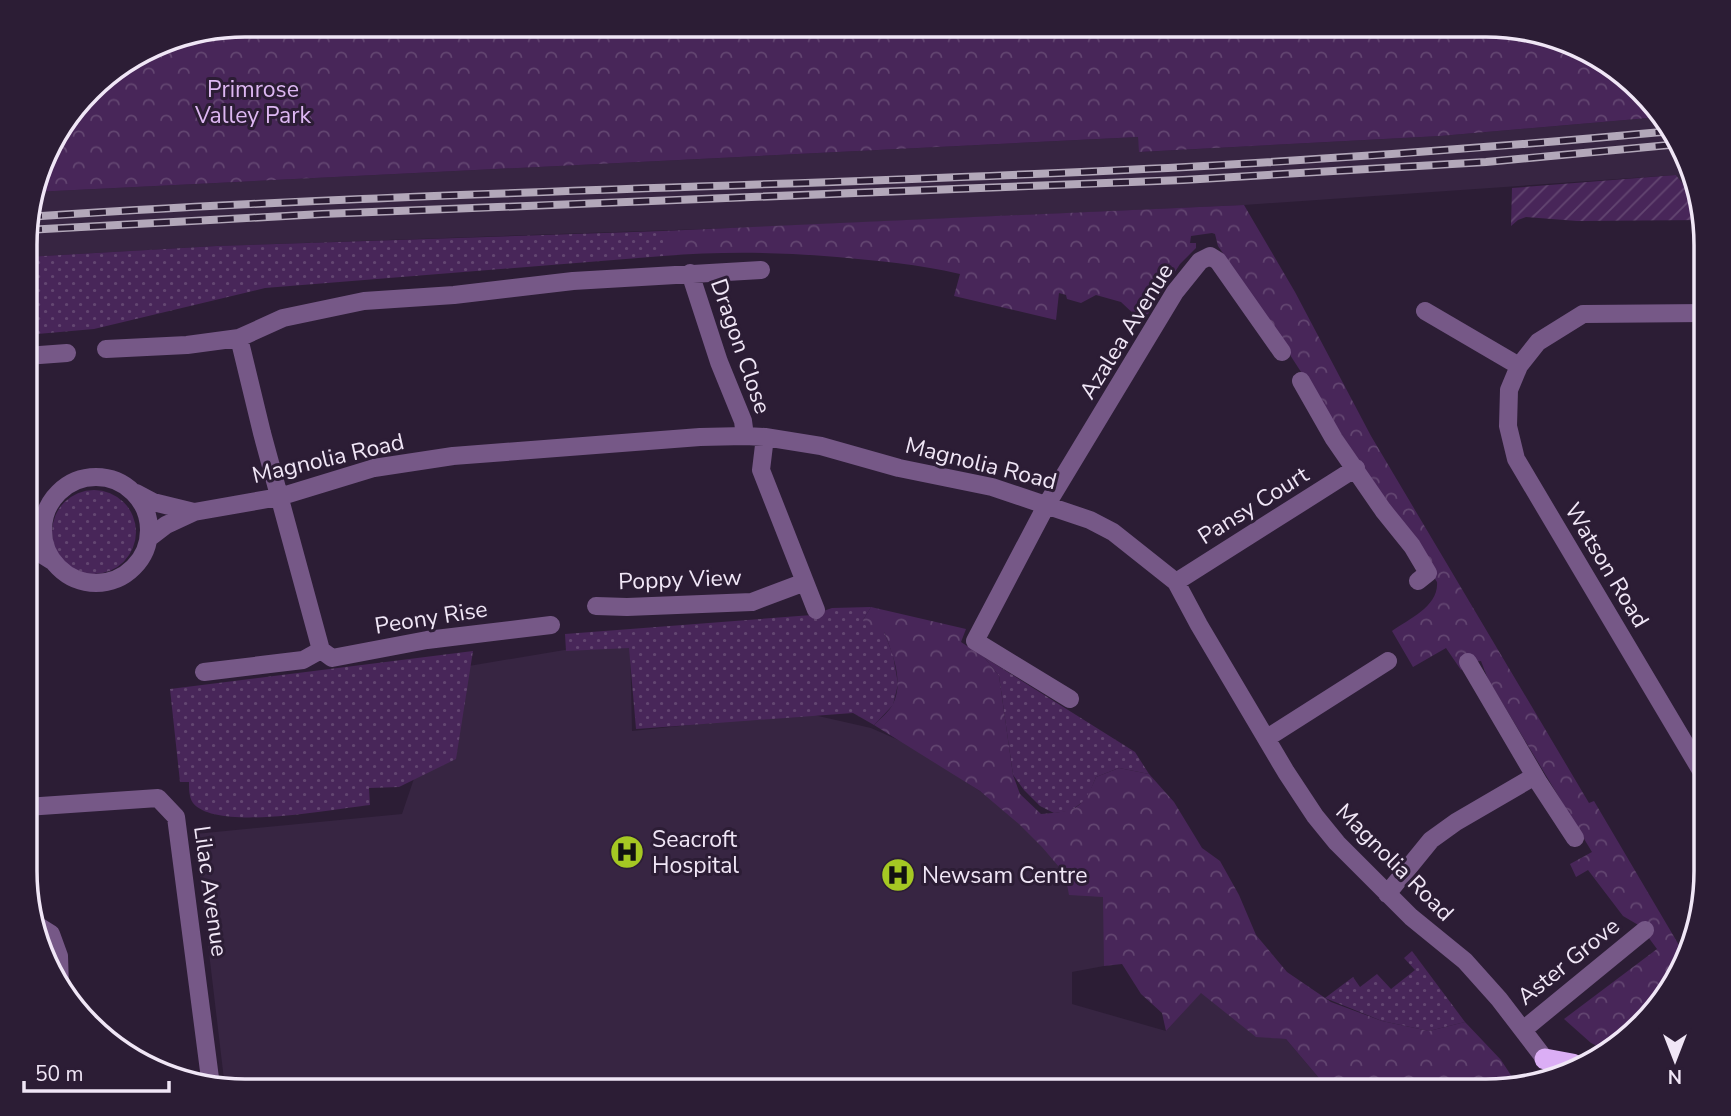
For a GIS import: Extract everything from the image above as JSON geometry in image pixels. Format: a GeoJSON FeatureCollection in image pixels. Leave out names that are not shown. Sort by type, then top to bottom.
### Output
{"type":"FeatureCollection","features":[{"type":"Feature","properties":{"kind":"street","name":"Azalea Avenue"},"geometry":{"type":"LineString","coordinates":[[1069,699],[975,641],[1047,504],[1175,292],[1209,251],[1219,261],[1282,352]]}},
{"type":"Feature","properties":{"kind":"street","name":"Dragon Close"},"geometry":{"type":"LineString","coordinates":[[106,349],[187,345],[239,338],[283,318],[364,301],[454,295],[573,281],[761,270]]}},
{"type":"Feature","properties":{"kind":"street","name":"Dragon Close"},"geometry":{"type":"LineString","coordinates":[[690,273],[719,362],[743,421],[745,436]]}},
{"type":"Feature","properties":{"kind":"street"},"geometry":{"type":"LineString","coordinates":[[1425,311],[1519,366],[1538,342],[1583,314],[1694,313]]}},
{"type":"Feature","properties":{"kind":"street"},"geometry":{"type":"LineString","coordinates":[[239,338],[321,650]]}},
{"type":"Feature","properties":{"kind":"street"},"geometry":{"type":"LineString","coordinates":[[37,355],[67,352]]}},
{"type":"Feature","properties":{"kind":"street","name":"Watson Road"},"geometry":{"type":"LineString","coordinates":[[1519,366],[1509,390],[1508,426],[1516,459],[1694,759]]}},
{"type":"Feature","properties":{"kind":"street"},"geometry":{"type":"LineString","coordinates":[[1301,381],[1334,439],[1382,510],[1412,546],[1428,573],[1418,581]]}},
{"type":"Feature","properties":{"kind":"street","name":"Magnolia Road"},"geometry":{"type":"LineString","coordinates":[[149,538],[166,525],[194,512],[279,497],[374,468],[453,456],[745,436],[821,446],[899,468],[992,487],[1090,520],[1113,532],[1176,582],[1199,625],[1315,816],[1337,843],[1387,894],[1439,942],[1465,961],[1522,1030],[1547,1068]]}},
{"type":"Feature","properties":{"kind":"street"},"geometry":{"type":"LineString","coordinates":[[765,437],[761,470],[816,610]]}},
{"type":"Feature","properties":{"kind":"street","name":"Pansy Court"},"geometry":{"type":"LineString","coordinates":[[1176,582],[1356,468]]}},
{"type":"Feature","properties":{"kind":"street","name":"Magnolia Road"},"geometry":{"type":"LineString","coordinates":[[37,520],[47,512],[55,496],[68,485],[84,478],[101,477],[118,482],[153,502],[194,512]]}},
{"type":"Feature","properties":{"kind":"street"},"geometry":{"type":"LineString","coordinates":[[37,552],[54,562],[67,575],[83,582],[101,583],[118,579],[133,569],[144,554],[149,538],[149,521],[143,505],[132,491]]}},
{"type":"Feature","properties":{"kind":"street"},"geometry":{"type":"LineString","coordinates":[[47,512],[44,538],[54,562]]}},
{"type":"Feature","properties":{"kind":"street","name":"Poppy View"},"geometry":{"type":"LineString","coordinates":[[596,606],[752,602],[805,582]]}},
{"type":"Feature","properties":{"kind":"street","name":"Peony Rise"},"geometry":{"type":"LineString","coordinates":[[204,672],[303,660],[321,650],[332,658],[427,640],[551,625]]}},
{"type":"Feature","properties":{"kind":"street"},"geometry":{"type":"LineString","coordinates":[[1267,738],[1388,661]]}},
{"type":"Feature","properties":{"kind":"street"},"geometry":{"type":"LineString","coordinates":[[1468,662],[1575,838]]}},
{"type":"Feature","properties":{"kind":"street"},"geometry":{"type":"LineString","coordinates":[[1387,894],[1431,840],[1456,822],[1535,776]]}},
{"type":"Feature","properties":{"kind":"street","name":"Lilac Avenue"},"geometry":{"type":"LineString","coordinates":[[37,806],[158,798],[176,817],[210,1075]]}},
{"type":"Feature","properties":{"kind":"street","name":"Aster Grove"},"geometry":{"type":"LineString","coordinates":[[1522,1030],[1645,930]]}},
{"type":"Feature","properties":{"kind":"street"},"geometry":{"type":"LineString","coordinates":[[46,931],[51,934],[59,965]]}},
{"type":"Feature","properties":{"kind":"shaded area"},"geometry":{"type":"Polygon","coordinates":[[[1650,118],[1666,141],[1686,188],[1676,175],[1244,205],[762,227],[217,246],[37,256],[44,192],[1138,137],[1140,152],[1440,136],[1650,118]]]}},
{"type":"Feature","properties":{"kind":"shaded area","name":"Seacroft Hospital"},"geometry":{"type":"Polygon","coordinates":[[[630,639],[632,731],[805,713],[871,728],[912,746],[1040,831],[1104,897],[1104,966],[1072,972],[1072,1004],[1166,1031],[1201,992],[1256,1036],[1286,1039],[1320,1079],[224,1077],[195,834],[402,814],[451,669],[630,639]]]}},
{"type":"Feature","properties":{"kind":"green space","name":"Primrose Valley Park"},"geometry":{"type":"Polygon","coordinates":[[[245,37],[1486,37],[1540,44],[1578,58],[1623,88],[1650,118],[1440,136],[1139,152],[1138,137],[44,192],[53,165],[72,129],[108,88],[153,58],[178,48],[218,39],[245,37]]]}},
{"type":"Feature","properties":{"kind":"green space"},"geometry":{"type":"Polygon","coordinates":[[[1676,175],[1686,188],[1692,220],[1577,221],[1526,217],[1511,226],[1512,188],[1676,175]]]}},
{"type":"Feature","properties":{"kind":"green space"},"geometry":{"type":"Polygon","coordinates":[[[1244,205],[1295,292],[1371,436],[1589,803],[1594,801],[1680,946],[1659,987],[1643,1008],[1613,1036],[1598,1046],[1564,1019],[1657,949],[1640,926],[1623,916],[1588,870],[1576,877],[1570,864],[1592,852],[1488,679],[1481,661],[1461,670],[1446,648],[1413,667],[1392,631],[1428,605],[1436,591],[1437,582],[1218,246],[1215,234],[1191,236],[1190,243],[1196,243],[1196,248],[1180,264],[1148,314],[1138,318],[1121,302],[1096,295],[1081,303],[1067,299],[1066,295],[1059,293],[1056,320],[954,296],[960,274],[929,268],[837,257],[771,253],[663,256],[663,231],[1244,205]]]}},
{"type":"Feature","properties":{"kind":"green space"},"geometry":{"type":"Polygon","coordinates":[[[663,231],[663,256],[265,288],[94,329],[37,334],[37,256],[217,246],[663,231]]]}},
{"type":"Feature","properties":{"kind":"green space"},"geometry":{"type":"Polygon","coordinates":[[[94,490],[110,493],[124,502],[133,516],[136,532],[133,548],[124,562],[110,571],[94,574],[78,571],[64,562],[55,548],[52,532],[55,516],[64,502],[78,493],[94,490]]]}},
{"type":"Feature","properties":{"kind":"green space"},"geometry":{"type":"Polygon","coordinates":[[[871,607],[863,620],[884,632],[893,655],[898,684],[893,705],[874,725],[853,713],[636,729],[629,648],[566,651],[565,634],[812,615],[832,608],[871,607]]]}},
{"type":"Feature","properties":{"kind":"green space"},"geometry":{"type":"Polygon","coordinates":[[[871,607],[966,629],[961,642],[984,657],[999,676],[1013,775],[1020,794],[1041,814],[1062,812],[1076,807],[1086,797],[1096,777],[1119,768],[1149,774],[1174,802],[1202,848],[1220,861],[1239,895],[1256,935],[1287,972],[1331,1002],[1382,1021],[1429,1031],[1465,1022],[1501,1060],[1512,1077],[1320,1079],[1286,1039],[1256,1037],[1201,993],[1166,1031],[1162,1013],[1141,994],[1122,964],[1104,966],[1103,897],[1069,895],[1065,874],[1019,824],[980,791],[874,725],[893,704],[897,677],[894,659],[884,632],[869,632],[863,620],[871,607]]]}},
{"type":"Feature","properties":{"kind":"green space"},"geometry":{"type":"Polygon","coordinates":[[[473,651],[456,759],[399,787],[369,788],[370,805],[304,814],[225,816],[206,812],[193,803],[189,782],[180,782],[170,689],[473,651]]]}},
{"type":"Feature","properties":{"kind":"green space"},"geometry":{"type":"Polygon","coordinates":[[[984,657],[1135,752],[1149,774],[1119,768],[1096,777],[1087,799],[1070,811],[1054,813],[1040,806],[1013,775],[999,676],[984,657]]]}},
{"type":"Feature","properties":{"kind":"green space"},"geometry":{"type":"Polygon","coordinates":[[[1412,951],[1465,1022],[1429,1031],[1382,1021],[1325,998],[1353,977],[1360,987],[1377,974],[1391,989],[1415,970],[1404,958],[1412,951]]]}},
{"type":"Feature","properties":{"kind":"railway"},"geometry":{"type":"LineString","coordinates":[[39,216],[316,201],[1186,167],[1661,132]]}},
{"type":"Feature","properties":{"kind":"railway"},"geometry":{"type":"LineString","coordinates":[[38,229],[322,214],[1183,180],[1486,162],[1668,145]]}},
{"type":"Feature","properties":{"kind":"place","name":"Seacroft Hospital"},"geometry":{"type":"Point","coordinates":[627,852]}},
{"type":"Feature","properties":{"kind":"place","name":"Newsam Centre"},"geometry":{"type":"Point","coordinates":[898,875]}}]}
